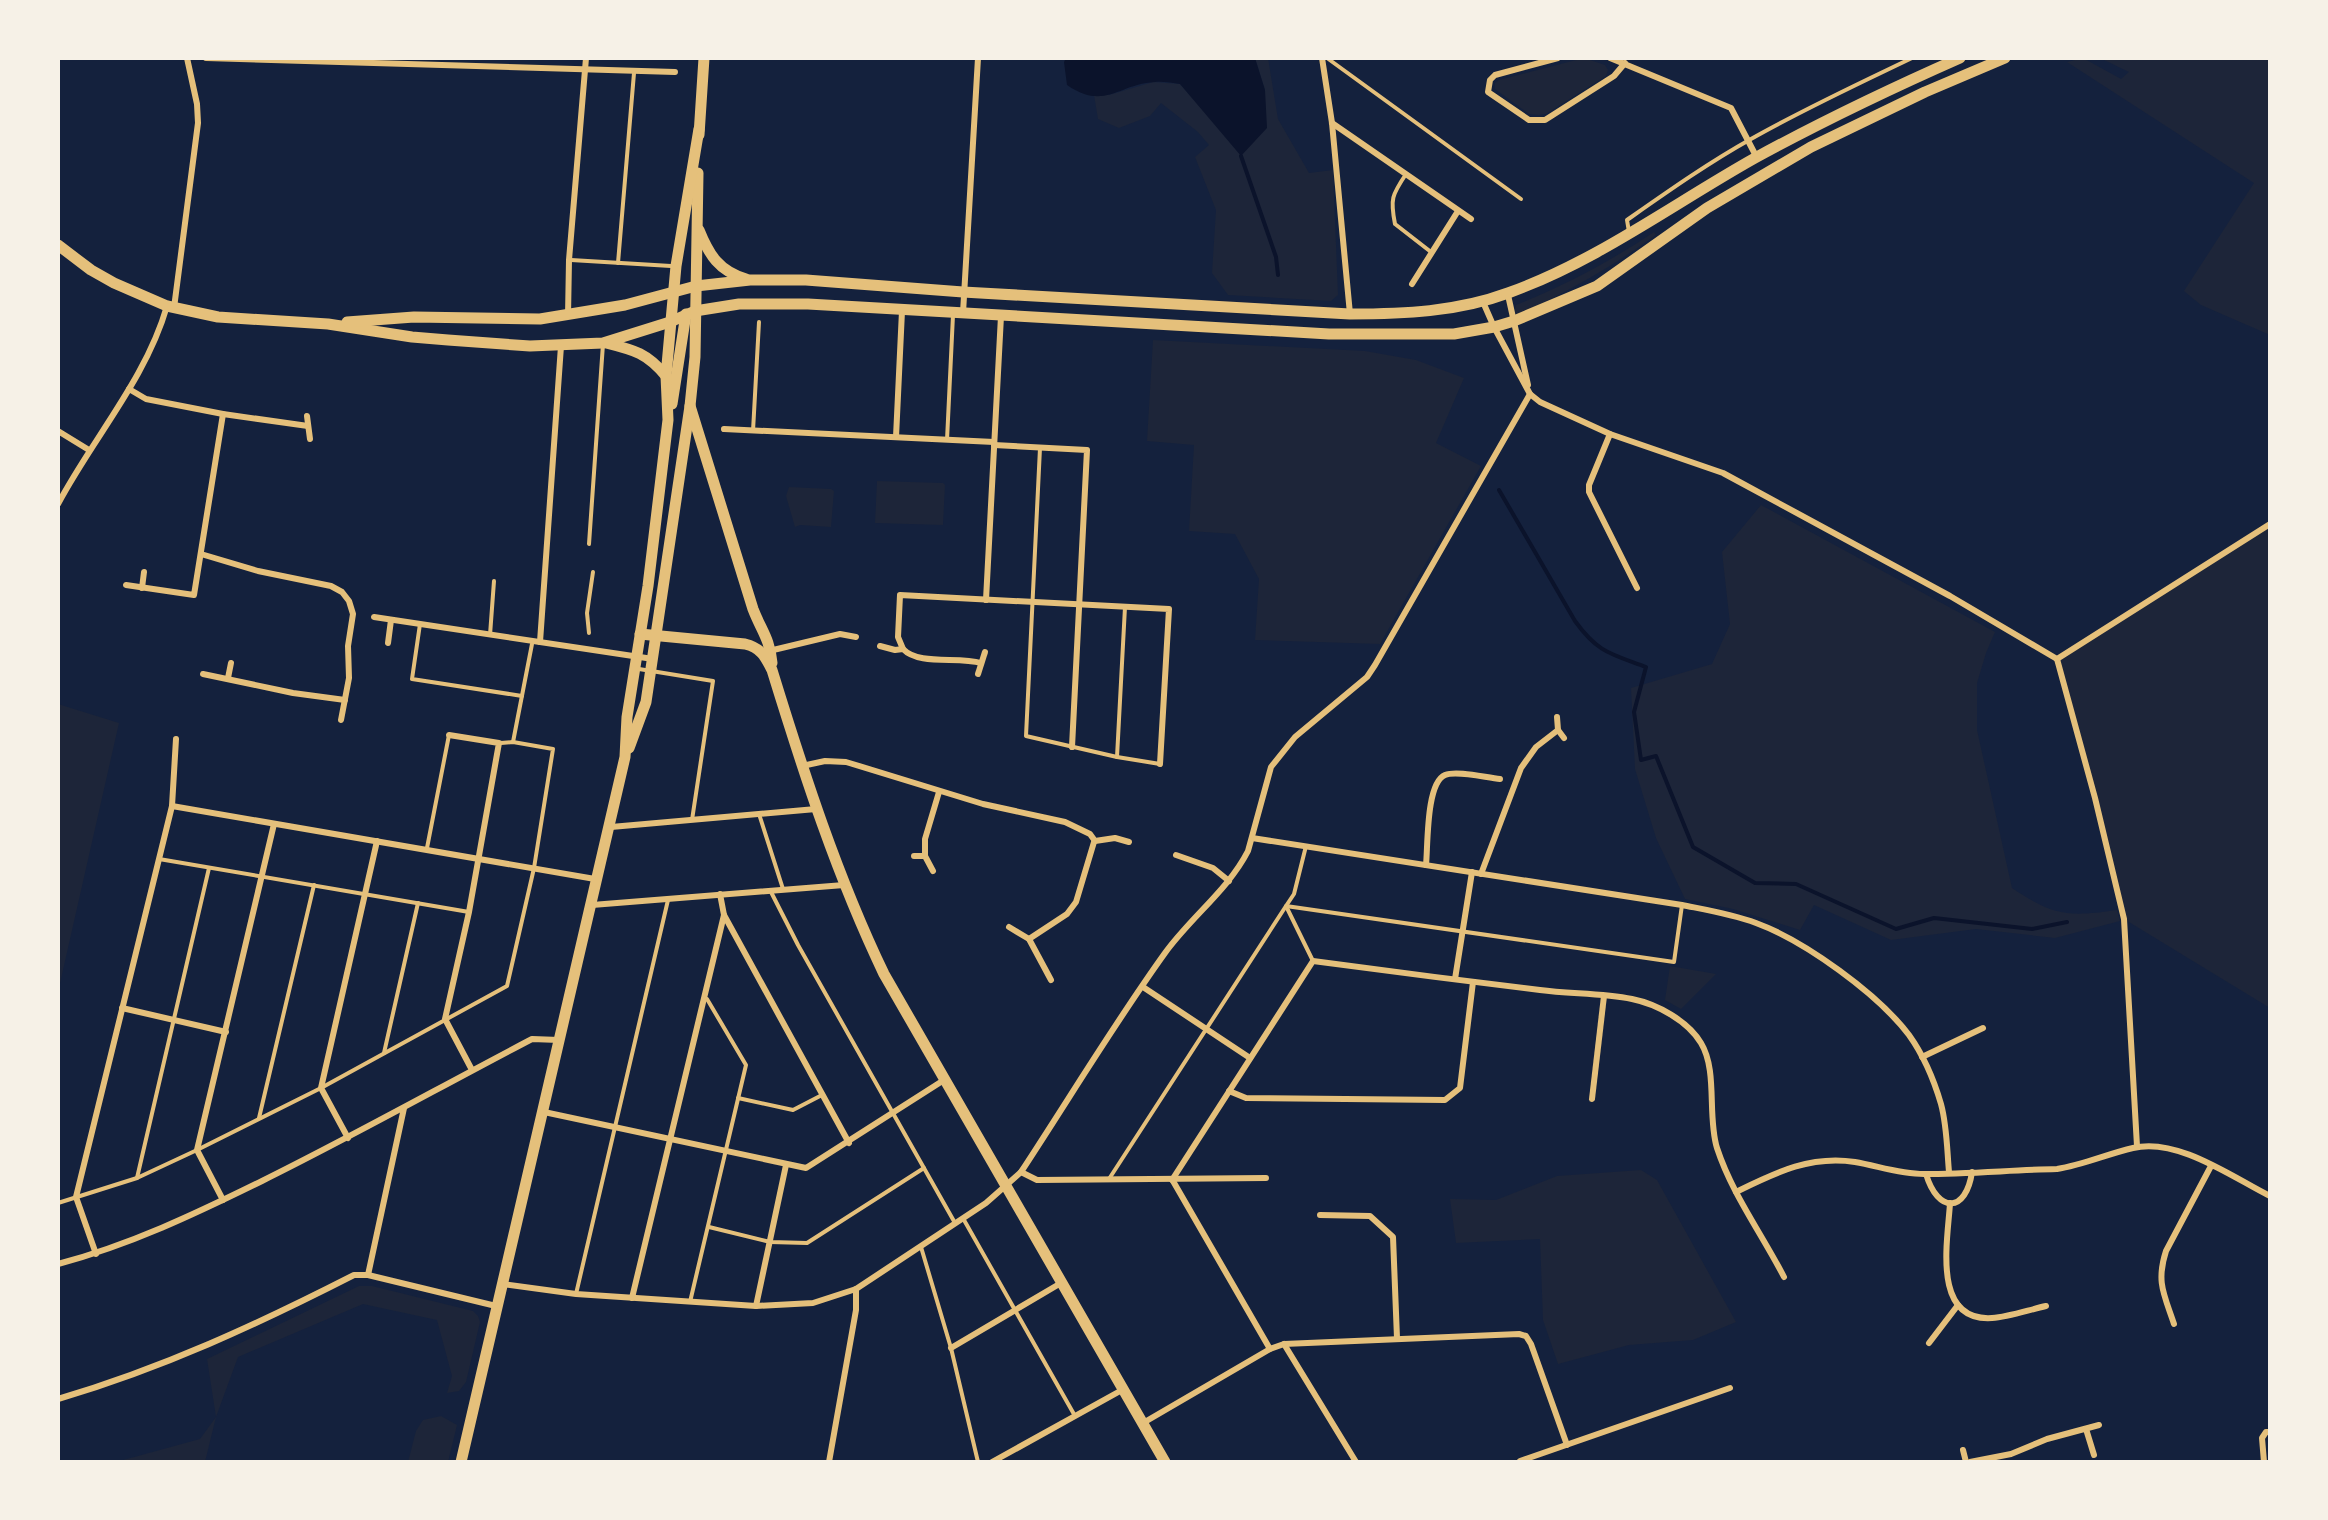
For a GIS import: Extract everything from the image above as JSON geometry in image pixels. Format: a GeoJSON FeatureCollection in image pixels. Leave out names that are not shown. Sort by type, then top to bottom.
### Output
{"type":"FeatureCollection","features":[{"type":"Feature","properties":{"kind":"main road"},"geometry":{"type":"LineString","coordinates":[[462,1462],[625,756],[626,716],[668,420],[696,286],[704,58]]}},
{"type":"Feature","properties":{"kind":"main road"},"geometry":{"type":"LineString","coordinates":[[328,324],[414,316],[529,320],[568,316],[696,286],[750,280],[806,280],[1350,314],[1404,314],[1448,308],[1508,293],[1601,251],[1756,158],[1960,58]]}},
{"type":"Feature","properties":{"kind":"main road"},"geometry":{"type":"LineString","coordinates":[[58,245],[90,270],[171,307],[218,317],[328,324],[412,337],[561,346],[603,343],[690,313],[760,303],[1330,334],[1454,334],[1514,321],[1597,286],[1707,208],[1811,147],[2005,58]]}},
{"type":"Feature","properties":{"kind":"main road"},"geometry":{"type":"LineString","coordinates":[[668,420],[670,322],[699,129]]}},
{"type":"Feature","properties":{"kind":"main road"},"geometry":{"type":"LineString","coordinates":[[696,224],[715,262],[750,280]]}},
{"type":"Feature","properties":{"kind":"main road"},"geometry":{"type":"LineString","coordinates":[[625,756],[642,719],[652,665],[690,406],[696,335],[690,313]]}},
{"type":"Feature","properties":{"kind":"main road"},"geometry":{"type":"LineString","coordinates":[[603,343],[652,359],[666,376]]}},
{"type":"Feature","properties":{"kind":"main road"},"geometry":{"type":"LineString","coordinates":[[690,406],[758,622],[766,633],[772,670],[816,810],[858,922],[944,1080],[1166,1462]]}},
{"type":"Feature","properties":{"kind":"main road"},"geometry":{"type":"LineString","coordinates":[[745,644],[754,635],[758,622]]}},
{"type":"Feature","properties":{"kind":"main road"},"geometry":{"type":"LineString","coordinates":[[640,634],[745,644],[767,652]]}},
{"type":"Feature","properties":{"kind":"street"},"geometry":{"type":"LineString","coordinates":[[58,504],[129,389],[171,307],[198,123],[187,58]]}},
{"type":"Feature","properties":{"kind":"street"},"geometry":{"type":"LineString","coordinates":[[206,58],[674,72]]}},
{"type":"Feature","properties":{"kind":"street"},"geometry":{"type":"LineString","coordinates":[[568,316],[586,58]]}},
{"type":"Feature","properties":{"kind":"street"},"geometry":{"type":"LineString","coordinates":[[958,312],[963,292],[978,58]]}},
{"type":"Feature","properties":{"kind":"street"},"geometry":{"type":"LineString","coordinates":[[1324,58],[1350,314]]}},
{"type":"Feature","properties":{"kind":"street"},"geometry":{"type":"LineString","coordinates":[[1558,58],[1496,75],[1487,85],[1488,92],[1537,122],[1614,76],[1624,63]]}},
{"type":"Feature","properties":{"kind":"street"},"geometry":{"type":"LineString","coordinates":[[1610,58],[1730,108],[1756,158]]}},
{"type":"Feature","properties":{"kind":"street"},"geometry":{"type":"LineString","coordinates":[[1332,122],[1471,219]]}},
{"type":"Feature","properties":{"kind":"street"},"geometry":{"type":"LineString","coordinates":[[1412,284],[1458,211]]}},
{"type":"Feature","properties":{"kind":"street"},"geometry":{"type":"LineString","coordinates":[[501,1284],[690,1302],[756,1306],[813,1303],[856,1289],[960,1222],[1006,1186],[1020,1172],[1171,945],[1243,860],[1270,768],[1289,742],[1367,677],[1376,665],[1530,394],[1508,293]]}},
{"type":"Feature","properties":{"kind":"street"},"geometry":{"type":"LineString","coordinates":[[1483,301],[1530,394],[1540,402],[1610,434],[1723,473],[2057,659],[2124,919],[2137,1146]]}},
{"type":"Feature","properties":{"kind":"street"},"geometry":{"type":"LineString","coordinates":[[896,437],[902,310]]}},
{"type":"Feature","properties":{"kind":"street"},"geometry":{"type":"LineString","coordinates":[[986,600],[1001,315]]}},
{"type":"Feature","properties":{"kind":"street"},"geometry":{"type":"LineString","coordinates":[[536,642],[561,346]]}},
{"type":"Feature","properties":{"kind":"street"},"geometry":{"type":"LineString","coordinates":[[129,389],[146,399],[308,426]]}},
{"type":"Feature","properties":{"kind":"street"},"geometry":{"type":"LineString","coordinates":[[126,585],[194,595],[224,414]]}},
{"type":"Feature","properties":{"kind":"street"},"geometry":{"type":"LineString","coordinates":[[307,416],[310,439]]}},
{"type":"Feature","properties":{"kind":"street"},"geometry":{"type":"LineString","coordinates":[[724,429],[1087,450],[1072,746]]}},
{"type":"Feature","properties":{"kind":"street"},"geometry":{"type":"LineString","coordinates":[[58,431],[89,450]]}},
{"type":"Feature","properties":{"kind":"street"},"geometry":{"type":"LineString","coordinates":[[1610,434],[1588,485],[1589,492],[1637,588]]}},
{"type":"Feature","properties":{"kind":"street"},"geometry":{"type":"LineString","coordinates":[[2057,659],[2270,524]]}},
{"type":"Feature","properties":{"kind":"street"},"geometry":{"type":"LineString","coordinates":[[201,554],[332,586],[342,592],[353,614],[348,646],[350,678],[342,720]]}},
{"type":"Feature","properties":{"kind":"street"},"geometry":{"type":"LineString","coordinates":[[142,588],[144,572]]}},
{"type":"Feature","properties":{"kind":"street"},"geometry":{"type":"LineString","coordinates":[[981,663],[908,655],[898,637],[900,595],[1169,609],[1160,764]]}},
{"type":"Feature","properties":{"kind":"street"},"geometry":{"type":"LineString","coordinates":[[374,617],[587,646],[652,665]]}},
{"type":"Feature","properties":{"kind":"street"},"geometry":{"type":"LineString","coordinates":[[388,643],[391,620]]}},
{"type":"Feature","properties":{"kind":"street"},"geometry":{"type":"LineString","coordinates":[[767,652],[840,634],[856,637]]}},
{"type":"Feature","properties":{"kind":"street"},"geometry":{"type":"LineString","coordinates":[[880,646],[903,649]]}},
{"type":"Feature","properties":{"kind":"street"},"geometry":{"type":"LineString","coordinates":[[978,674],[985,652]]}},
{"type":"Feature","properties":{"kind":"street"},"geometry":{"type":"LineString","coordinates":[[228,678],[231,663]]}},
{"type":"Feature","properties":{"kind":"street"},"geometry":{"type":"LineString","coordinates":[[204,674],[345,700]]}},
{"type":"Feature","properties":{"kind":"street"},"geometry":{"type":"LineString","coordinates":[[1557,717],[1558,730],[1564,738]]}},
{"type":"Feature","properties":{"kind":"street"},"geometry":{"type":"LineString","coordinates":[[1455,980],[1476,873],[1521,768],[1536,747],[1558,730]]}},
{"type":"Feature","properties":{"kind":"street"},"geometry":{"type":"LineString","coordinates":[[449,734],[500,744],[445,1019],[472,1070]]}},
{"type":"Feature","properties":{"kind":"street"},"geometry":{"type":"LineString","coordinates":[[96,1254],[76,1197],[172,806],[176,739]]}},
{"type":"Feature","properties":{"kind":"street"},"geometry":{"type":"LineString","coordinates":[[802,766],[846,762],[938,792],[1065,822],[1090,834],[1094,841],[1076,902],[1067,914],[1029,940]]}},
{"type":"Feature","properties":{"kind":"street"},"geometry":{"type":"LineString","coordinates":[[1426,865],[1434,787],[1440,778],[1453,774],[1500,779]]}},
{"type":"Feature","properties":{"kind":"street"},"geometry":{"type":"LineString","coordinates":[[933,872],[925,856],[924,839],[938,792]]}},
{"type":"Feature","properties":{"kind":"street"},"geometry":{"type":"LineString","coordinates":[[172,806],[598,879]]}},
{"type":"Feature","properties":{"kind":"street"},"geometry":{"type":"LineString","coordinates":[[610,827],[816,810]]}},
{"type":"Feature","properties":{"kind":"street"},"geometry":{"type":"LineString","coordinates":[[223,1200],[198,1150],[274,824]]}},
{"type":"Feature","properties":{"kind":"street"},"geometry":{"type":"LineString","coordinates":[[1094,841],[1115,838],[1129,842]]}},
{"type":"Feature","properties":{"kind":"street"},"geometry":{"type":"LineString","coordinates":[[1252,838],[1682,905],[1759,924],[1824,960],[1894,1017],[1922,1057],[1942,1108],[1949,1172]]}},
{"type":"Feature","properties":{"kind":"street"},"geometry":{"type":"LineString","coordinates":[[348,1138],[321,1088],[377,842]]}},
{"type":"Feature","properties":{"kind":"street"},"geometry":{"type":"LineString","coordinates":[[1176,855],[1213,868],[1229,880]]}},
{"type":"Feature","properties":{"kind":"street"},"geometry":{"type":"LineString","coordinates":[[914,856],[925,856]]}},
{"type":"Feature","properties":{"kind":"street"},"geometry":{"type":"LineString","coordinates":[[592,905],[845,884]]}},
{"type":"Feature","properties":{"kind":"street"},"geometry":{"type":"LineString","coordinates":[[720,894],[724,915],[849,1142]]}},
{"type":"Feature","properties":{"kind":"street"},"geometry":{"type":"LineString","coordinates":[[632,1298],[724,915]]}},
{"type":"Feature","properties":{"kind":"street"},"geometry":{"type":"LineString","coordinates":[[1009,926],[1029,940],[1050,980]]}},
{"type":"Feature","properties":{"kind":"street"},"geometry":{"type":"LineString","coordinates":[[1172,1180],[1313,961],[1632,999],[1682,1022],[1701,1042],[1707,1055],[1716,1146],[1736,1192],[1784,1276]]}},
{"type":"Feature","properties":{"kind":"street"},"geometry":{"type":"LineString","coordinates":[[1229,1091],[1246,1098],[1444,1100],[1460,1088],[1473,982]]}},
{"type":"Feature","properties":{"kind":"street"},"geometry":{"type":"LineString","coordinates":[[1143,987],[1250,1058]]}},
{"type":"Feature","properties":{"kind":"street"},"geometry":{"type":"LineString","coordinates":[[1592,1099],[1604,996]]}},
{"type":"Feature","properties":{"kind":"street"},"geometry":{"type":"LineString","coordinates":[[122,1008],[226,1032]]}},
{"type":"Feature","properties":{"kind":"street"},"geometry":{"type":"LineString","coordinates":[[1922,1057],[1983,1028]]}},
{"type":"Feature","properties":{"kind":"street"},"geometry":{"type":"LineString","coordinates":[[58,1264],[162,1229],[348,1138],[532,1039],[560,1040]]}},
{"type":"Feature","properties":{"kind":"street"},"geometry":{"type":"LineString","coordinates":[[544,1112],[800,1168],[812,1166],[944,1080]]}},
{"type":"Feature","properties":{"kind":"street"},"geometry":{"type":"LineString","coordinates":[[368,1274],[404,1108]]}},
{"type":"Feature","properties":{"kind":"street"},"geometry":{"type":"LineString","coordinates":[[1736,1192],[1786,1168],[1813,1161],[1836,1160],[1895,1172],[1972,1172],[2072,1167],[2137,1146],[2190,1154],[2270,1196]]}},
{"type":"Feature","properties":{"kind":"street"},"geometry":{"type":"LineString","coordinates":[[756,1306],[786,1165]]}},
{"type":"Feature","properties":{"kind":"street"},"geometry":{"type":"LineString","coordinates":[[2174,1324],[2160,1276],[2162,1264],[2212,1166]]}},
{"type":"Feature","properties":{"kind":"street"},"geometry":{"type":"LineString","coordinates":[[1020,1172],[1037,1180],[1266,1178]]}},
{"type":"Feature","properties":{"kind":"street"},"geometry":{"type":"LineString","coordinates":[[1926,1174],[1932,1194],[1950,1203],[1967,1192],[1972,1172]]}},
{"type":"Feature","properties":{"kind":"street"},"geometry":{"type":"LineString","coordinates":[[1172,1180],[1270,1348]]}},
{"type":"Feature","properties":{"kind":"street"},"geometry":{"type":"LineString","coordinates":[[1950,1203],[1946,1275],[1950,1294],[1958,1305],[1976,1316],[1992,1318],[2046,1306]]}},
{"type":"Feature","properties":{"kind":"street"},"geometry":{"type":"LineString","coordinates":[[1320,1214],[1370,1216],[1394,1237],[1396,1338]]}},
{"type":"Feature","properties":{"kind":"street"},"geometry":{"type":"LineString","coordinates":[[58,1400],[197,1351],[354,1275],[368,1274],[496,1306]]}},
{"type":"Feature","properties":{"kind":"street"},"geometry":{"type":"LineString","coordinates":[[951,1348],[1062,1283]]}},
{"type":"Feature","properties":{"kind":"street"},"geometry":{"type":"LineString","coordinates":[[829,1462],[856,1310],[856,1289]]}},
{"type":"Feature","properties":{"kind":"street"},"geometry":{"type":"LineString","coordinates":[[1930,1343],[1958,1305]]}},
{"type":"Feature","properties":{"kind":"street"},"geometry":{"type":"LineString","coordinates":[[1143,1423],[1270,1348],[1284,1344],[1519,1334],[1531,1344],[1567,1444]]}},
{"type":"Feature","properties":{"kind":"street"},"geometry":{"type":"LineString","coordinates":[[1284,1344],[1356,1462]]}},
{"type":"Feature","properties":{"kind":"street"},"geometry":{"type":"LineString","coordinates":[[1520,1462],[1730,1388]]}},
{"type":"Feature","properties":{"kind":"street"},"geometry":{"type":"LineString","coordinates":[[992,1462],[1123,1389]]}},
{"type":"Feature","properties":{"kind":"street"},"geometry":{"type":"LineString","coordinates":[[1963,1450],[1968,1462],[2011,1454],[2099,1425]]}},
{"type":"Feature","properties":{"kind":"street"},"geometry":{"type":"LineString","coordinates":[[2086,1428],[2094,1455]]}},
{"type":"Feature","properties":{"kind":"street"},"geometry":{"type":"LineString","coordinates":[[2264,1462],[2262,1438],[2270,1432]]}},
{"type":"Feature","properties":{"kind":"lane"},"geometry":{"type":"LineString","coordinates":[[1324,58],[1522,199]]}},
{"type":"Feature","properties":{"kind":"lane"},"geometry":{"type":"LineString","coordinates":[[1629,234],[1627,220],[1748,140],[1912,58]]}},
{"type":"Feature","properties":{"kind":"lane"},"geometry":{"type":"LineString","coordinates":[[618,263],[634,70]]}},
{"type":"Feature","properties":{"kind":"lane"},"geometry":{"type":"LineString","coordinates":[[1406,174],[1392,196],[1395,224],[1432,252]]}},
{"type":"Feature","properties":{"kind":"lane"},"geometry":{"type":"LineString","coordinates":[[570,260],[676,266]]}},
{"type":"Feature","properties":{"kind":"lane"},"geometry":{"type":"LineString","coordinates":[[947,440],[958,312]]}},
{"type":"Feature","properties":{"kind":"lane"},"geometry":{"type":"LineString","coordinates":[[753,431],[759,322]]}},
{"type":"Feature","properties":{"kind":"lane"},"geometry":{"type":"LineString","coordinates":[[589,544],[603,343]]}},
{"type":"Feature","properties":{"kind":"lane"},"geometry":{"type":"LineString","coordinates":[[1040,448],[1026,736],[1160,764]]}},
{"type":"Feature","properties":{"kind":"lane"},"geometry":{"type":"LineString","coordinates":[[589,632],[587,613],[593,572]]}},
{"type":"Feature","properties":{"kind":"lane"},"geometry":{"type":"LineString","coordinates":[[490,634],[494,581]]}},
{"type":"Feature","properties":{"kind":"lane"},"geometry":{"type":"LineString","coordinates":[[1117,757],[1125,607]]}},
{"type":"Feature","properties":{"kind":"lane"},"geometry":{"type":"LineString","coordinates":[[420,624],[412,679],[522,696]]}},
{"type":"Feature","properties":{"kind":"lane"},"geometry":{"type":"LineString","coordinates":[[513,742],[536,642]]}},
{"type":"Feature","properties":{"kind":"lane"},"geometry":{"type":"LineString","coordinates":[[652,665],[713,681],[692,820]]}},
{"type":"Feature","properties":{"kind":"lane"},"geometry":{"type":"LineString","coordinates":[[427,850],[449,734]]}},
{"type":"Feature","properties":{"kind":"lane"},"geometry":{"type":"LineString","coordinates":[[58,1203],[137,1178],[198,1150],[321,1088],[506,986],[534,868],[553,748],[500,744]]}},
{"type":"Feature","properties":{"kind":"lane"},"geometry":{"type":"LineString","coordinates":[[758,814],[783,890]]}},
{"type":"Feature","properties":{"kind":"lane"},"geometry":{"type":"LineString","coordinates":[[1109,1179],[1294,894],[1306,845]]}},
{"type":"Feature","properties":{"kind":"lane"},"geometry":{"type":"LineString","coordinates":[[159,859],[469,912]]}},
{"type":"Feature","properties":{"kind":"lane"},"geometry":{"type":"LineString","coordinates":[[137,1178],[209,868]]}},
{"type":"Feature","properties":{"kind":"lane"},"geometry":{"type":"LineString","coordinates":[[259,1118],[314,885]]}},
{"type":"Feature","properties":{"kind":"lane"},"geometry":{"type":"LineString","coordinates":[[770,890],[924,1168],[1015,1310],[1075,1416]]}},
{"type":"Feature","properties":{"kind":"lane"},"geometry":{"type":"LineString","coordinates":[[576,1294],[669,898]]}},
{"type":"Feature","properties":{"kind":"lane"},"geometry":{"type":"LineString","coordinates":[[384,1053],[418,903]]}},
{"type":"Feature","properties":{"kind":"lane"},"geometry":{"type":"LineString","coordinates":[[1286,906],[1674,962],[1682,905]]}},
{"type":"Feature","properties":{"kind":"lane"},"geometry":{"type":"LineString","coordinates":[[1286,906],[1313,961]]}},
{"type":"Feature","properties":{"kind":"lane"},"geometry":{"type":"LineString","coordinates":[[690,1302],[746,1065],[704,995]]}},
{"type":"Feature","properties":{"kind":"lane"},"geometry":{"type":"LineString","coordinates":[[738,1098],[792,1110],[822,1095]]}},
{"type":"Feature","properties":{"kind":"lane"},"geometry":{"type":"LineString","coordinates":[[708,1228],[770,1242],[807,1243],[924,1168]]}},
{"type":"Feature","properties":{"kind":"lane"},"geometry":{"type":"LineString","coordinates":[[921,1247],[951,1348],[978,1462]]}},
{"type":"Feature","properties":{"kind":"shaded area"},"geometry":{"type":"Polygon","coordinates":[[[1066,58],[1255,58],[1265,90],[1267,128],[1241,156],[1180,84],[1155,82],[1092,96],[1067,85],[1066,58]]]}},
{"type":"Feature","properties":{"kind":"shaded area"},"geometry":{"type":"Polygon","coordinates":[[[1255,58],[1268,58],[1278,119],[1309,173],[1333,170],[1338,295],[1331,301],[1228,295],[1212,273],[1216,210],[1195,157],[1209,145],[1161,103],[1150,116],[1119,128],[1098,119],[1094,95],[1109,95],[1153,82],[1180,84],[1224,134],[1265,90],[1255,58]]]}},
{"type":"Feature","properties":{"kind":"shaded area"},"geometry":{"type":"Polygon","coordinates":[[[1584,58],[1605,65],[1606,76],[1546,114],[1529,114],[1495,89],[1499,80],[1584,58]]]}},
{"type":"Feature","properties":{"kind":"shaded area"},"geometry":{"type":"Polygon","coordinates":[[[2083,58],[2121,79],[2129,72],[2100,58],[2270,58],[2270,335],[2201,305],[2184,291],[2254,183],[2067,62],[2083,58]]]}},
{"type":"Feature","properties":{"kind":"shaded area"},"geometry":{"type":"Polygon","coordinates":[[[1654,232],[1656,235],[1589,278],[1518,315],[1514,312],[1516,305],[1587,272],[1654,232]]]}},
{"type":"Feature","properties":{"kind":"shaded area"},"geometry":{"type":"Polygon","coordinates":[[[1153,340],[1365,351],[1416,360],[1464,378],[1436,443],[1481,466],[1380,644],[1255,640],[1259,579],[1235,534],[1189,531],[1194,445],[1147,441],[1153,340]]]}},
{"type":"Feature","properties":{"kind":"shaded area"},"geometry":{"type":"Polygon","coordinates":[[[877,481],[943,483],[943,525],[875,523],[877,481]]]}},
{"type":"Feature","properties":{"kind":"shaded area"},"geometry":{"type":"Polygon","coordinates":[[[789,487],[834,491],[831,527],[795,527],[786,496],[789,487]]]}},
{"type":"Feature","properties":{"kind":"shaded area"},"geometry":{"type":"Polygon","coordinates":[[[1761,505],[1995,632],[1977,683],[1977,730],[2012,888],[2062,912],[2117,910],[2120,921],[2055,938],[1976,929],[1891,940],[1814,905],[1800,930],[1685,899],[1656,838],[1635,769],[1631,688],[1712,664],[1730,624],[1722,552],[1761,505]]]}},
{"type":"Feature","properties":{"kind":"shaded area"},"geometry":{"type":"Polygon","coordinates":[[[2270,524],[2270,1008],[2124,919],[2057,659],[2270,524]]]}},
{"type":"Feature","properties":{"kind":"shaded area"},"geometry":{"type":"Polygon","coordinates":[[[58,704],[119,723],[58,992],[58,704]]]}},
{"type":"Feature","properties":{"kind":"shaded area"},"geometry":{"type":"Polygon","coordinates":[[[1670,966],[1716,974],[1681,1009],[1665,1000],[1670,966]]]}},
{"type":"Feature","properties":{"kind":"shaded area"},"geometry":{"type":"Polygon","coordinates":[[[1641,1170],[1657,1180],[1736,1322],[1693,1340],[1629,1345],[1558,1364],[1543,1320],[1540,1239],[1456,1243],[1450,1199],[1496,1200],[1557,1176],[1641,1170]]]}},
{"type":"Feature","properties":{"kind":"shaded area"},"geometry":{"type":"Polygon","coordinates":[[[359,1286],[473,1311],[478,1316],[480,1322],[466,1382],[459,1391],[447,1393],[452,1376],[437,1320],[363,1304],[238,1357],[216,1417],[207,1359],[359,1286]]]}},
{"type":"Feature","properties":{"kind":"shaded area"},"geometry":{"type":"Polygon","coordinates":[[[441,1416],[457,1425],[448,1462],[408,1462],[423,1420],[441,1416]]]}},
{"type":"Feature","properties":{"kind":"shaded area"},"geometry":{"type":"Polygon","coordinates":[[[216,1417],[205,1462],[116,1462],[200,1439],[216,1417]]]}},
{"type":"Feature","properties":{"kind":"waterway"},"geometry":{"type":"LineString","coordinates":[[1241,156],[1276,257],[1278,275]]}},
{"type":"Feature","properties":{"kind":"waterway"},"geometry":{"type":"LineString","coordinates":[[1499,490],[1583,632],[1606,651],[1646,667],[1634,712],[1641,760],[1656,756],[1693,847],[1755,883],[1796,884],[1896,929],[1934,918],[2032,929],[2067,922]]}}]}
